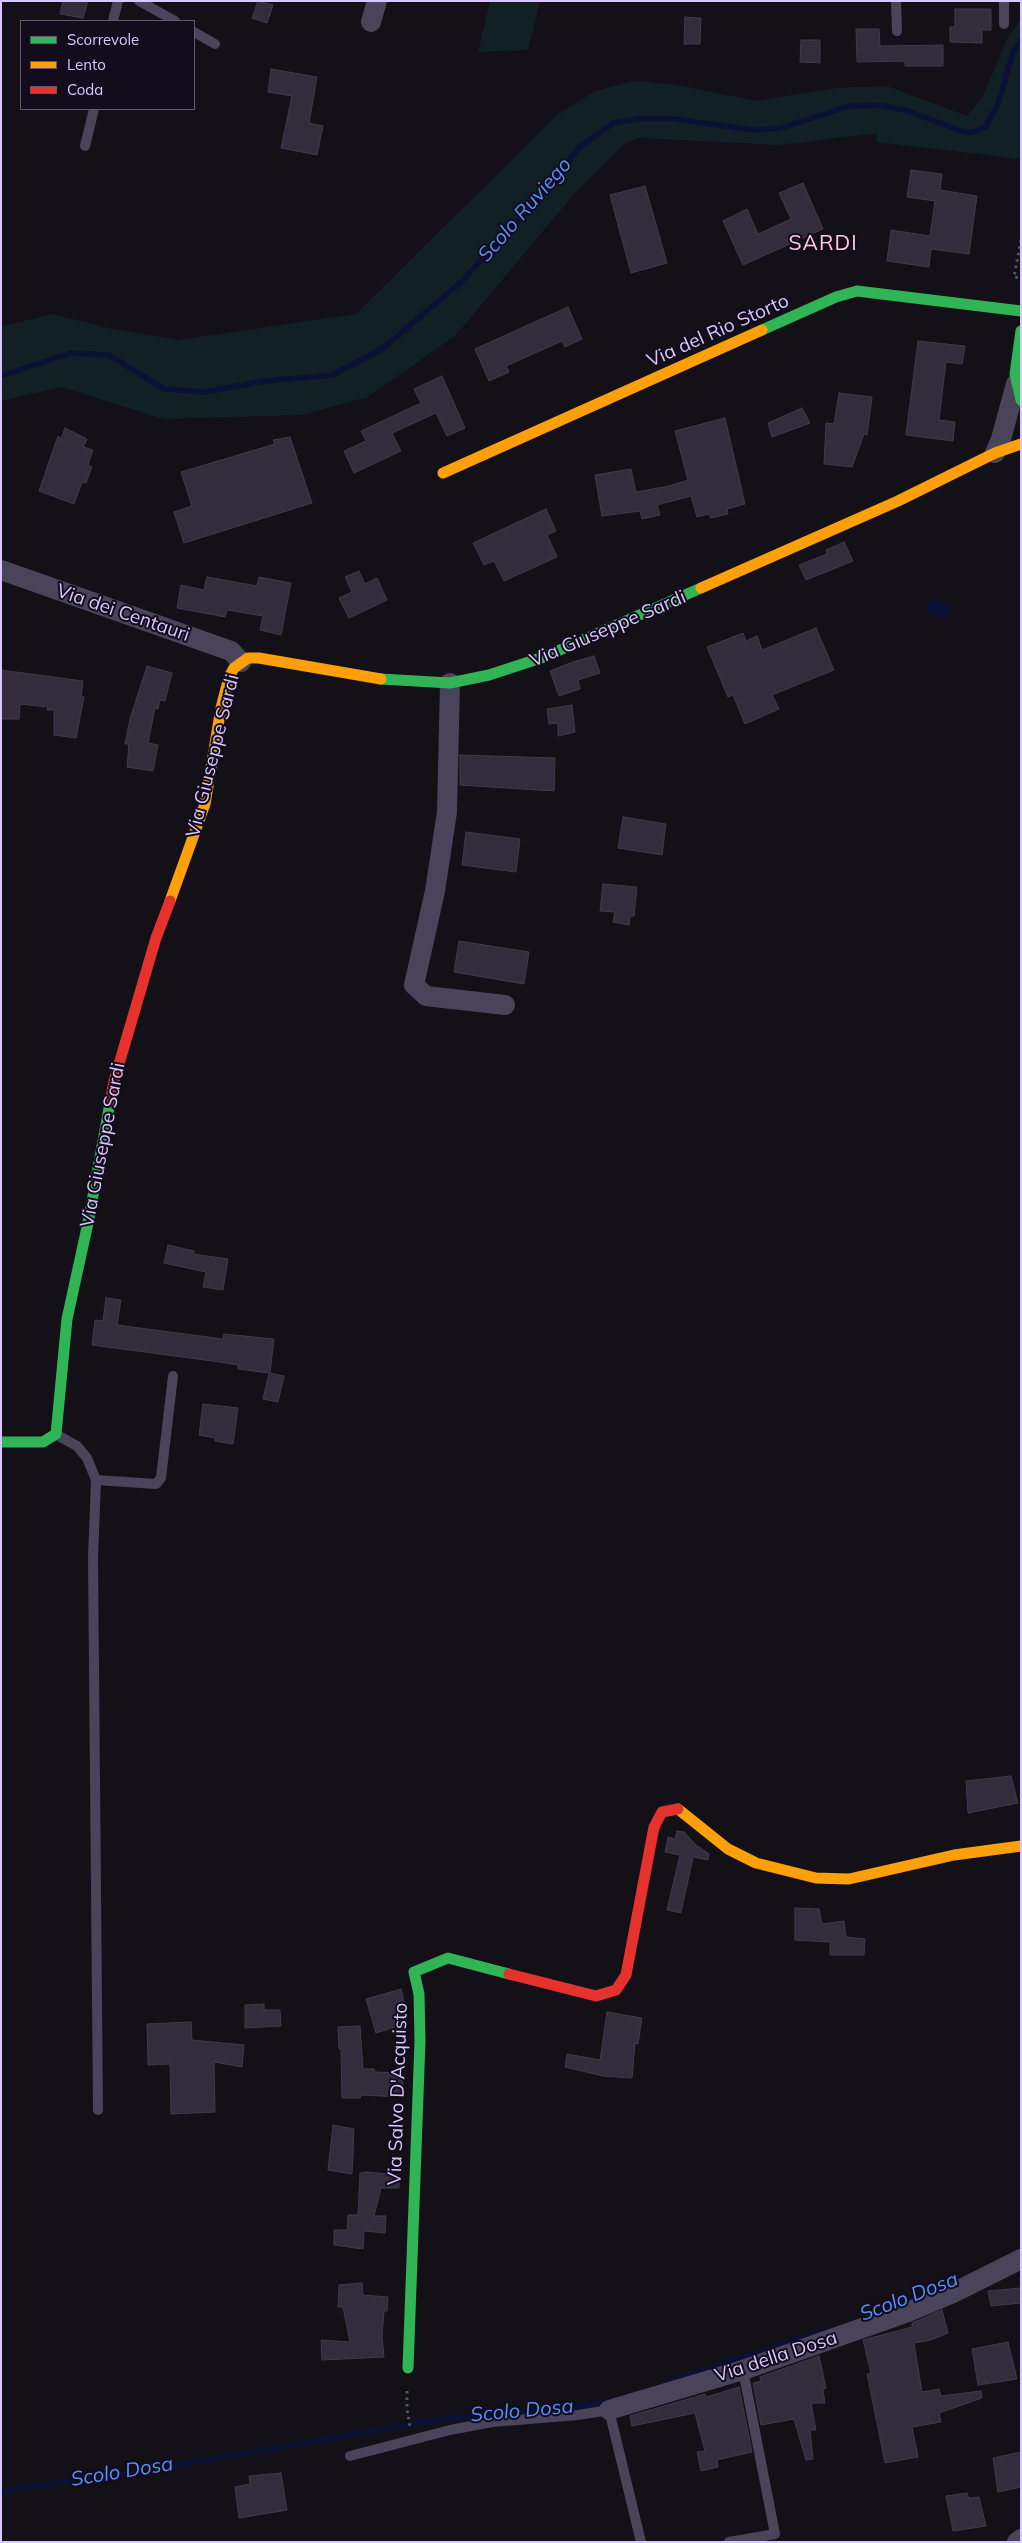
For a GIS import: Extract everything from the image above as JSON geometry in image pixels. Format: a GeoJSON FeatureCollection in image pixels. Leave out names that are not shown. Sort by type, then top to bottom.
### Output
{"type":"FeatureCollection","features":[{"type":"Feature","properties":{"kind":"street"},"geometry":{"type":"LineString","coordinates":[[371,22],[377,1]]}},
{"type":"Feature","properties":{"kind":"street","name":"Via del Rio Storto"},"geometry":{"type":"LineString","coordinates":[[444,473],[828,301],[857,291],[1021,311]]}},
{"type":"Feature","properties":{"kind":"street"},"geometry":{"type":"LineString","coordinates":[[995,453],[1018,392],[1021,330]]}},
{"type":"Feature","properties":{"kind":"street","name":"Via Giuseppe Sardi"},"geometry":{"type":"LineString","coordinates":[[56,1434],[67,1319],[88,1223],[114,1081],[156,938],[196,832],[204,804],[226,689],[234,668],[248,658],[259,658],[365,678],[420,684],[450,683],[489,675],[544,657],[847,525],[995,453],[1021,444]]}},
{"type":"Feature","properties":{"kind":"street","name":"Via dei Centauri"},"geometry":{"type":"LineString","coordinates":[[1,570],[227,650],[241,662]]}},
{"type":"Feature","properties":{"kind":"street"},"geometry":{"type":"LineString","coordinates":[[450,683],[447,812],[436,891],[414,985],[426,996],[506,1005]]}},
{"type":"Feature","properties":{"kind":"street"},"geometry":{"type":"LineString","coordinates":[[1,1442],[43,1442],[56,1434]]}},
{"type":"Feature","properties":{"kind":"street","name":"Via Salvo D'Acquisto"},"geometry":{"type":"LineString","coordinates":[[408,2368],[420,2041],[419,1994],[414,1972],[429,1964],[448,1958],[579,1993],[596,1996],[616,1990],[626,1975],[654,1827],[662,1812],[669,1808],[676,1808],[688,1814],[728,1849],[756,1863],[816,1878],[849,1879],[954,1855],[1021,1846]]}},
{"type":"Feature","properties":{"kind":"street","name":"Via della Dosa"},"geometry":{"type":"LineString","coordinates":[[609,2410],[743,2370],[908,2312],[953,2293],[1021,2259]]}},
{"type":"Feature","properties":{"kind":"street"},"geometry":{"type":"LineString","coordinates":[[1017,2542],[1021,2539]]}},
{"type":"Feature","properties":{"kind":"lane"},"geometry":{"type":"LineString","coordinates":[[113,20],[118,1]]}},
{"type":"Feature","properties":{"kind":"lane"},"geometry":{"type":"LineString","coordinates":[[139,1],[173,20]]}},
{"type":"Feature","properties":{"kind":"lane"},"geometry":{"type":"LineString","coordinates":[[896,1],[896,31]]}},
{"type":"Feature","properties":{"kind":"lane"},"geometry":{"type":"LineString","coordinates":[[1004,1],[1004,24]]}},
{"type":"Feature","properties":{"kind":"lane"},"geometry":{"type":"LineString","coordinates":[[195,33],[215,44]]}},
{"type":"Feature","properties":{"kind":"lane"},"geometry":{"type":"LineString","coordinates":[[85,146],[94,110]]}},
{"type":"Feature","properties":{"kind":"lane"},"geometry":{"type":"LineString","coordinates":[[96,1480],[156,1484],[161,1478],[173,1376]]}},
{"type":"Feature","properties":{"kind":"lane"},"geometry":{"type":"LineString","coordinates":[[56,1434],[77,1446],[87,1458],[96,1480],[93,1558],[98,2110]]}},
{"type":"Feature","properties":{"kind":"lane"},"geometry":{"type":"LineString","coordinates":[[728,2542],[775,2534],[743,2370]]}},
{"type":"Feature","properties":{"kind":"lane"},"geometry":{"type":"LineString","coordinates":[[350,2456],[450,2430],[492,2422],[578,2415],[609,2410],[641,2542]]}},
{"type":"Feature","properties":{"kind":"path"},"geometry":{"type":"LineString","coordinates":[[1021,240],[1014,277],[1021,278]]}},
{"type":"Feature","properties":{"kind":"path"},"geometry":{"type":"LineString","coordinates":[[407,2409],[410,2430]]}},
{"type":"Feature","properties":{"kind":"shaded area"},"geometry":{"type":"Polygon","coordinates":[[[490,1],[540,1],[528,50],[478,52],[490,1]]]}},
{"type":"Feature","properties":{"kind":"shaded area"},"geometry":{"type":"Polygon","coordinates":[[[1021,19],[1021,159],[876,142],[877,133],[780,145],[639,138],[625,143],[575,193],[456,335],[368,397],[302,415],[164,419],[61,387],[1,401],[1,327],[52,314],[113,329],[178,340],[356,314],[556,116],[595,91],[634,81],[678,85],[756,101],[836,88],[887,86],[967,116],[983,96],[1007,39],[1021,19]]]}},
{"type":"Feature","properties":{"kind":"water"},"geometry":{"type":"Polygon","coordinates":[[[931,598],[952,607],[946,620],[925,611],[931,598]]]}},
{"type":"Feature","properties":{"kind":"building"},"geometry":{"type":"Polygon","coordinates":[[[63,1],[88,1],[83,18],[60,14],[63,1]]]}},
{"type":"Feature","properties":{"kind":"building"},"geometry":{"type":"Polygon","coordinates":[[[258,1],[273,5],[267,23],[252,18],[258,1]]]}},
{"type":"Feature","properties":{"kind":"building"},"geometry":{"type":"Polygon","coordinates":[[[955,9],[991,9],[991,30],[982,30],[982,43],[950,42],[950,27],[955,27],[955,9]]]}},
{"type":"Feature","properties":{"kind":"building"},"geometry":{"type":"Polygon","coordinates":[[[685,17],[701,18],[700,44],[684,44],[685,17]]]}},
{"type":"Feature","properties":{"kind":"building"},"geometry":{"type":"Polygon","coordinates":[[[856,29],[879,29],[880,46],[943,45],[943,66],[905,66],[905,61],[857,62],[856,29]]]}},
{"type":"Feature","properties":{"kind":"building"},"geometry":{"type":"Polygon","coordinates":[[[801,40],[820,40],[820,63],[800,62],[801,40]]]}},
{"type":"Feature","properties":{"kind":"building"},"geometry":{"type":"Polygon","coordinates":[[[271,69],[317,77],[309,123],[323,126],[317,155],[281,148],[292,96],[268,92],[271,69]]]}},
{"type":"Feature","properties":{"kind":"building"},"geometry":{"type":"Polygon","coordinates":[[[911,170],[942,174],[940,190],[977,196],[969,254],[931,249],[929,267],[887,261],[891,230],[930,236],[935,201],[907,197],[911,170]]]}},
{"type":"Feature","properties":{"kind":"building"},"geometry":{"type":"Polygon","coordinates":[[[803,183],[823,229],[743,265],[723,221],[747,209],[758,234],[791,219],[779,193],[803,183]]]}},
{"type":"Feature","properties":{"kind":"building"},"geometry":{"type":"Polygon","coordinates":[[[645,186],[667,263],[631,273],[610,195],[645,186]]]}},
{"type":"Feature","properties":{"kind":"building"},"geometry":{"type":"Polygon","coordinates":[[[568,307],[582,339],[565,347],[562,341],[506,366],[509,372],[489,381],[475,349],[568,307]]]}},
{"type":"Feature","properties":{"kind":"building"},"geometry":{"type":"Polygon","coordinates":[[[918,341],[965,346],[962,364],[946,362],[939,420],[955,422],[953,441],[906,435],[918,341]]]}},
{"type":"Feature","properties":{"kind":"building"},"geometry":{"type":"Polygon","coordinates":[[[442,376],[465,428],[447,436],[436,413],[392,433],[401,451],[354,473],[344,451],[366,441],[361,431],[421,403],[414,389],[442,376]]]}},
{"type":"Feature","properties":{"kind":"building"},"geometry":{"type":"Polygon","coordinates":[[[839,393],[872,397],[867,435],[864,434],[852,467],[824,464],[826,423],[834,424],[839,393]]]}},
{"type":"Feature","properties":{"kind":"building"},"geometry":{"type":"Polygon","coordinates":[[[802,408],[810,423],[772,437],[768,423],[802,408]]]}},
{"type":"Feature","properties":{"kind":"building"},"geometry":{"type":"Polygon","coordinates":[[[725,418],[745,504],[727,509],[728,514],[711,518],[709,514],[697,517],[691,496],[657,505],[660,515],[642,519],[640,511],[602,516],[595,475],[631,469],[636,492],[669,486],[688,480],[675,431],[725,418]]]}},
{"type":"Feature","properties":{"kind":"building"},"geometry":{"type":"Polygon","coordinates":[[[65,428],[87,439],[83,447],[93,450],[88,465],[92,467],[86,483],[82,482],[74,504],[39,491],[58,436],[61,439],[65,428]]]}},
{"type":"Feature","properties":{"kind":"building"},"geometry":{"type":"Polygon","coordinates":[[[290,437],[312,503],[184,543],[174,512],[192,506],[181,472],[275,444],[273,440],[290,437]]]}},
{"type":"Feature","properties":{"kind":"building"},"geometry":{"type":"Polygon","coordinates":[[[546,509],[556,531],[547,535],[557,557],[504,581],[494,561],[484,565],[473,543],[546,509]]]}},
{"type":"Feature","properties":{"kind":"building"},"geometry":{"type":"Polygon","coordinates":[[[844,542],[853,561],[806,580],[799,565],[827,554],[826,550],[844,542]]]}},
{"type":"Feature","properties":{"kind":"building"},"geometry":{"type":"Polygon","coordinates":[[[359,571],[365,584],[377,578],[387,600],[349,618],[339,598],[352,592],[345,577],[359,571]]]}},
{"type":"Feature","properties":{"kind":"building"},"geometry":{"type":"Polygon","coordinates":[[[207,577],[257,586],[259,577],[291,583],[281,635],[260,630],[263,616],[227,610],[225,617],[177,608],[181,585],[204,590],[207,577]]]}},
{"type":"Feature","properties":{"kind":"building"},"geometry":{"type":"Polygon","coordinates":[[[816,628],[834,670],[772,695],[779,709],[745,724],[733,695],[728,697],[707,647],[743,633],[746,641],[757,636],[762,650],[816,628]]]}},
{"type":"Feature","properties":{"kind":"building"},"geometry":{"type":"Polygon","coordinates":[[[594,656],[600,673],[578,680],[580,689],[559,696],[550,671],[594,656]]]}},
{"type":"Feature","properties":{"kind":"building"},"geometry":{"type":"Polygon","coordinates":[[[147,666],[172,673],[165,701],[160,700],[158,709],[155,708],[148,743],[158,745],[153,771],[127,767],[129,744],[125,744],[130,719],[147,666]]]}},
{"type":"Feature","properties":{"kind":"building"},"geometry":{"type":"Polygon","coordinates":[[[1,670],[83,681],[81,697],[84,697],[76,738],[54,735],[54,710],[47,710],[48,707],[20,704],[19,719],[1,719],[1,670]]]}},
{"type":"Feature","properties":{"kind":"building"},"geometry":{"type":"Polygon","coordinates":[[[572,705],[575,732],[558,736],[558,723],[549,724],[547,709],[572,705]]]}},
{"type":"Feature","properties":{"kind":"building"},"geometry":{"type":"Polygon","coordinates":[[[460,755],[555,758],[554,791],[460,785],[460,755]]]}},
{"type":"Feature","properties":{"kind":"building"},"geometry":{"type":"Polygon","coordinates":[[[623,817],[666,824],[662,855],[618,848],[623,817]]]}},
{"type":"Feature","properties":{"kind":"building"},"geometry":{"type":"Polygon","coordinates":[[[466,832],[520,839],[516,872],[462,865],[466,832]]]}},
{"type":"Feature","properties":{"kind":"building"},"geometry":{"type":"Polygon","coordinates":[[[603,884],[637,887],[634,916],[630,916],[629,925],[613,922],[615,912],[600,911],[603,884]]]}},
{"type":"Feature","properties":{"kind":"building"},"geometry":{"type":"Polygon","coordinates":[[[459,941],[529,952],[524,984],[454,972],[459,941]]]}},
{"type":"Feature","properties":{"kind":"building"},"geometry":{"type":"Polygon","coordinates":[[[168,1245],[194,1251],[194,1254],[228,1259],[223,1290],[203,1287],[206,1272],[164,1263],[168,1245]]]}},
{"type":"Feature","properties":{"kind":"building"},"geometry":{"type":"Polygon","coordinates":[[[106,1298],[121,1300],[117,1325],[223,1339],[224,1334],[274,1339],[270,1373],[284,1376],[278,1402],[263,1399],[269,1373],[238,1369],[238,1365],[220,1362],[92,1345],[95,1320],[103,1321],[106,1298]]]}},
{"type":"Feature","properties":{"kind":"building"},"geometry":{"type":"Polygon","coordinates":[[[203,1404],[238,1408],[233,1444],[215,1441],[215,1438],[199,1435],[203,1404]]]}},
{"type":"Feature","properties":{"kind":"building"},"geometry":{"type":"Polygon","coordinates":[[[1011,1776],[1018,1803],[968,1813],[966,1781],[1011,1776]]]}},
{"type":"Feature","properties":{"kind":"building"},"geometry":{"type":"Polygon","coordinates":[[[677,1831],[684,1832],[696,1845],[709,1854],[708,1860],[693,1857],[681,1913],[667,1910],[680,1855],[665,1852],[668,1837],[675,1839],[677,1831]]]}},
{"type":"Feature","properties":{"kind":"building"},"geometry":{"type":"Polygon","coordinates":[[[795,1908],[819,1909],[822,1924],[844,1921],[846,1937],[865,1939],[864,1955],[830,1955],[830,1942],[795,1940],[795,1908]]]}},
{"type":"Feature","properties":{"kind":"building"},"geometry":{"type":"Polygon","coordinates":[[[401,1989],[404,2024],[376,2033],[366,1999],[401,1989]]]}},
{"type":"Feature","properties":{"kind":"building"},"geometry":{"type":"Polygon","coordinates":[[[264,2004],[264,2010],[280,2010],[281,2026],[245,2028],[245,2005],[264,2004]]]}},
{"type":"Feature","properties":{"kind":"building"},"geometry":{"type":"Polygon","coordinates":[[[607,2012],[642,2018],[638,2044],[635,2043],[632,2078],[603,2076],[565,2067],[567,2054],[600,2060],[607,2012]]]}},
{"type":"Feature","properties":{"kind":"building"},"geometry":{"type":"Polygon","coordinates":[[[191,2022],[192,2040],[244,2045],[242,2067],[214,2062],[215,2112],[171,2114],[170,2064],[148,2065],[147,2024],[191,2022]]]}},
{"type":"Feature","properties":{"kind":"building"},"geometry":{"type":"Polygon","coordinates":[[[360,2026],[363,2069],[374,2069],[375,2072],[396,2073],[397,2080],[403,2080],[402,2097],[361,2095],[360,2098],[342,2098],[341,2049],[339,2049],[338,2027],[360,2026]]]}},
{"type":"Feature","properties":{"kind":"building"},"geometry":{"type":"Polygon","coordinates":[[[333,2125],[354,2129],[352,2174],[328,2170],[333,2125]]]}},
{"type":"Feature","properties":{"kind":"building"},"geometry":{"type":"Polygon","coordinates":[[[360,2173],[399,2175],[399,2188],[381,2188],[374,2216],[386,2216],[385,2233],[364,2231],[363,2249],[334,2245],[334,2230],[347,2230],[348,2215],[358,2215],[360,2173]]]}},
{"type":"Feature","properties":{"kind":"building"},"geometry":{"type":"Polygon","coordinates":[[[362,2283],[363,2295],[388,2297],[387,2311],[384,2311],[382,2337],[384,2357],[322,2360],[321,2340],[350,2342],[343,2307],[338,2307],[339,2285],[362,2283]]]}},
{"type":"Feature","properties":{"kind":"building"},"geometry":{"type":"Polygon","coordinates":[[[1021,2288],[1021,2303],[991,2306],[988,2291],[1021,2288]]]}},
{"type":"Feature","properties":{"kind":"building"},"geometry":{"type":"Polygon","coordinates":[[[942,2310],[948,2333],[931,2340],[914,2343],[922,2392],[939,2389],[941,2396],[981,2391],[982,2398],[939,2413],[941,2422],[912,2427],[918,2457],[885,2463],[867,2374],[871,2373],[863,2340],[912,2327],[912,2323],[942,2310]]]}},
{"type":"Feature","properties":{"kind":"building"},"geometry":{"type":"Polygon","coordinates":[[[1008,2342],[1017,2379],[978,2385],[972,2349],[1008,2342]]]}},
{"type":"Feature","properties":{"kind":"building"},"geometry":{"type":"Polygon","coordinates":[[[819,2356],[826,2388],[823,2389],[825,2403],[811,2403],[816,2430],[810,2430],[813,2459],[806,2460],[794,2419],[761,2425],[753,2383],[761,2381],[760,2377],[819,2356]]]}},
{"type":"Feature","properties":{"kind":"building"},"geometry":{"type":"Polygon","coordinates":[[[739,2387],[752,2452],[717,2460],[718,2467],[701,2471],[697,2452],[705,2451],[695,2413],[632,2426],[630,2416],[705,2394],[706,2397],[739,2387]]]}},
{"type":"Feature","properties":{"kind":"building"},"geometry":{"type":"Polygon","coordinates":[[[1021,2452],[1021,2487],[998,2492],[993,2458],[1021,2452]]]}},
{"type":"Feature","properties":{"kind":"building"},"geometry":{"type":"Polygon","coordinates":[[[281,2473],[287,2510],[239,2518],[235,2487],[250,2484],[249,2476],[281,2473]]]}},
{"type":"Feature","properties":{"kind":"building"},"geometry":{"type":"Polygon","coordinates":[[[967,2493],[969,2498],[979,2497],[986,2526],[953,2531],[946,2496],[967,2493]]]}},
{"type":"Feature","properties":{"kind":"waterway","name":"Scolo Ruviego"},"geometry":{"type":"LineString","coordinates":[[1,376],[71,353],[109,355],[164,389],[204,392],[265,381],[332,375],[382,349],[460,283],[537,200],[579,148],[613,123],[638,119],[675,119],[752,130],[781,128],[849,106],[880,105],[908,111],[967,133],[977,131],[986,126],[998,104],[1013,52],[1021,41]]}},
{"type":"Feature","properties":{"kind":"waterway","name":"Scolo Dosa"},"geometry":{"type":"LineString","coordinates":[[933,2291],[957,2280]]}},
{"type":"Feature","properties":{"kind":"waterway","name":"Scolo Dosa"},"geometry":{"type":"LineString","coordinates":[[868,2316],[920,2296]]}},
{"type":"Feature","properties":{"kind":"waterway","name":"Scolo Dosa"},"geometry":{"type":"LineString","coordinates":[[668,2382],[826,2330]]}},
{"type":"Feature","properties":{"kind":"waterway","name":"Scolo Dosa"},"geometry":{"type":"LineString","coordinates":[[1,2491],[152,2469],[451,2418],[586,2406],[610,2401]]}},
{"type":"Feature","properties":{"kind":"traffic: fast"},"geometry":{"type":"LineString","coordinates":[[762,330],[836,297],[857,291],[1021,311]]}},
{"type":"Feature","properties":{"kind":"traffic: fast"},"geometry":{"type":"LineString","coordinates":[[1021,331],[1015,374],[1021,400]]}},
{"type":"Feature","properties":{"kind":"traffic: fast"},"geometry":{"type":"LineString","coordinates":[[381,679],[450,683],[489,675],[544,657],[701,588]]}},
{"type":"Feature","properties":{"kind":"traffic: fast"},"geometry":{"type":"LineString","coordinates":[[1,1442],[43,1442],[56,1434],[67,1319],[88,1223],[110,1103]]}},
{"type":"Feature","properties":{"kind":"traffic: fast"},"geometry":{"type":"LineString","coordinates":[[408,2368],[420,2041],[419,1994],[414,1972],[448,1958],[509,1974]]}},
{"type":"Feature","properties":{"kind":"traffic: slow"},"geometry":{"type":"LineString","coordinates":[[443,473],[762,330]]}},
{"type":"Feature","properties":{"kind":"traffic: slow"},"geometry":{"type":"LineString","coordinates":[[701,588],[898,501],[995,453],[1021,444]]}},
{"type":"Feature","properties":{"kind":"traffic: slow"},"geometry":{"type":"LineString","coordinates":[[170,901],[205,804],[221,708],[229,677],[234,668],[248,658],[259,658],[381,679]]}},
{"type":"Feature","properties":{"kind":"traffic: slow"},"geometry":{"type":"LineString","coordinates":[[678,1809],[728,1849],[756,1863],[816,1878],[849,1879],[954,1855],[1021,1846]]}},
{"type":"Feature","properties":{"kind":"traffic: jam"},"geometry":{"type":"LineString","coordinates":[[110,1103],[114,1081],[156,938],[170,901]]}},
{"type":"Feature","properties":{"kind":"traffic: jam"},"geometry":{"type":"LineString","coordinates":[[509,1974],[596,1996],[616,1990],[626,1975],[654,1827],[662,1812],[678,1809]]}},
{"type":"Feature","properties":{"kind":"district","name":"SARDI"},"geometry":{"type":"Point","coordinates":[823,244]}}]}
